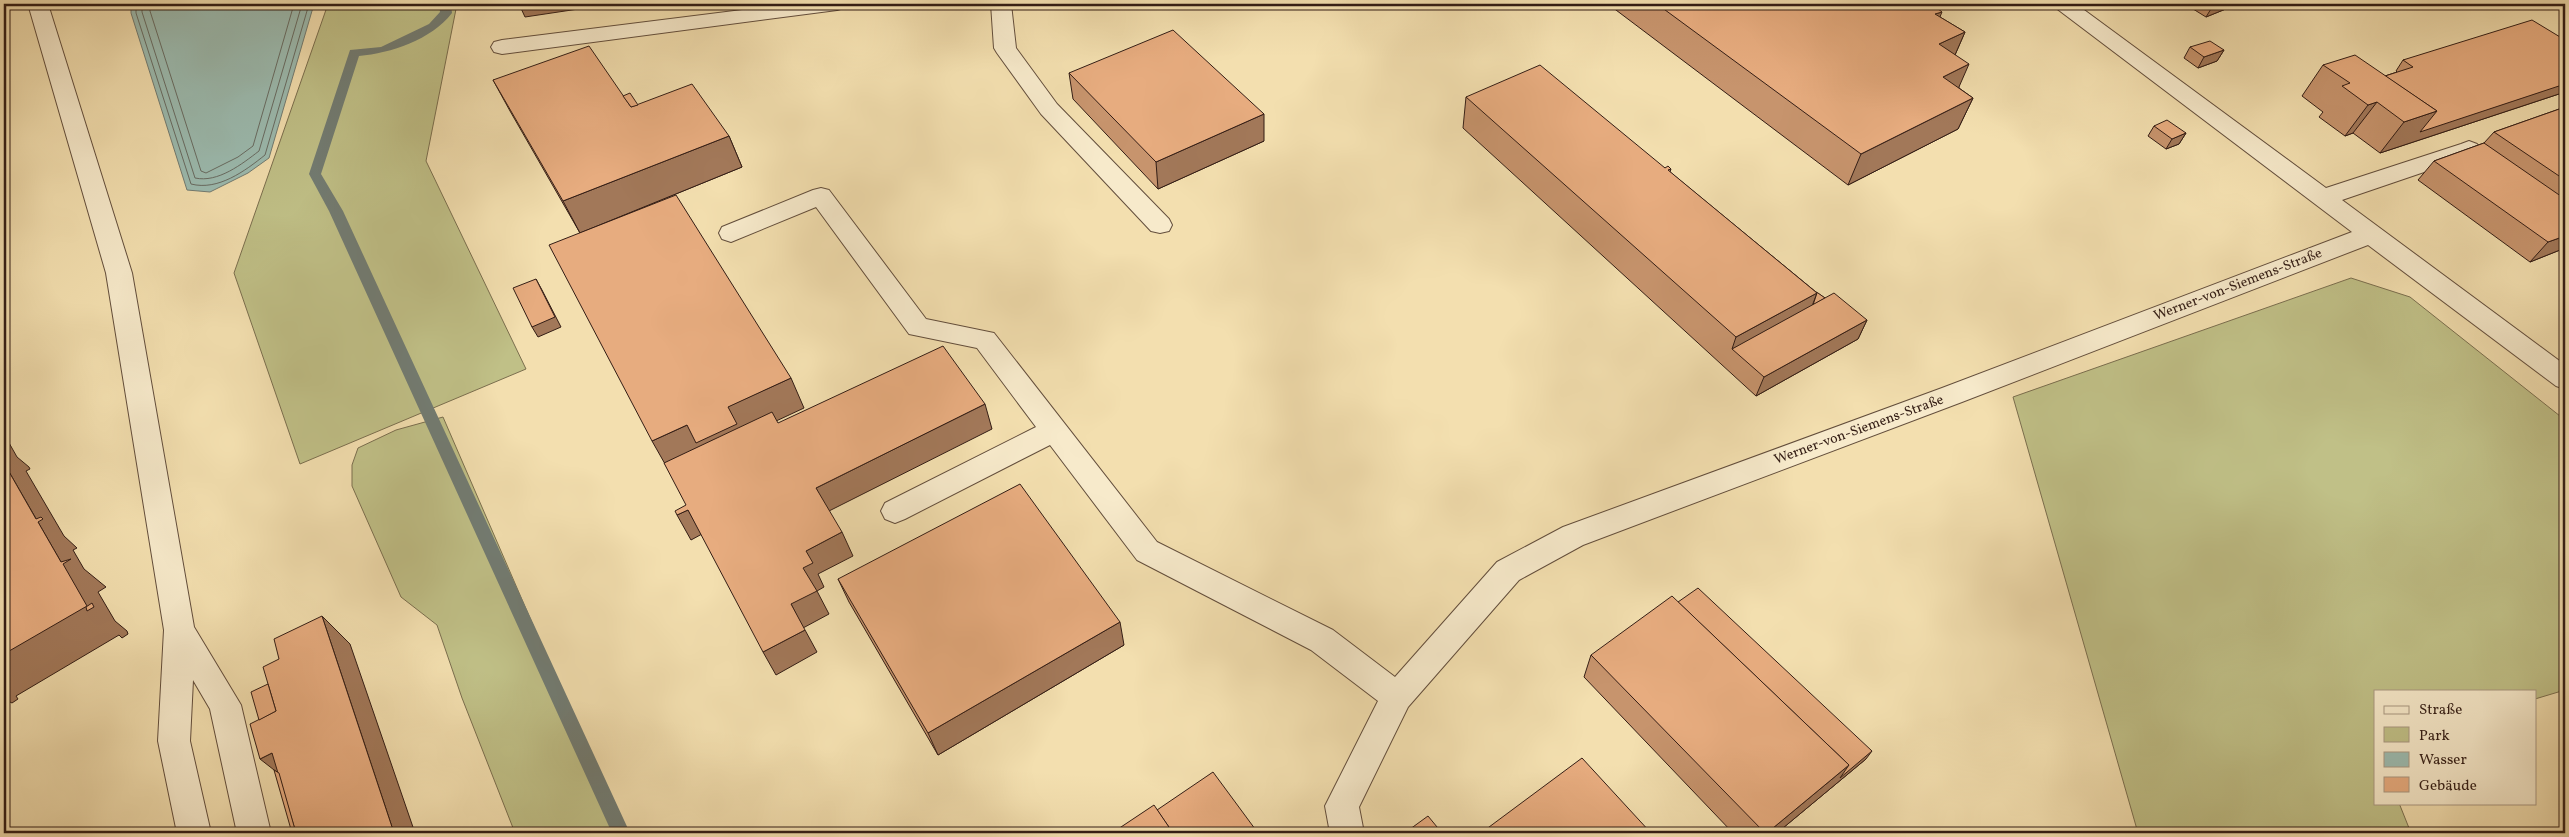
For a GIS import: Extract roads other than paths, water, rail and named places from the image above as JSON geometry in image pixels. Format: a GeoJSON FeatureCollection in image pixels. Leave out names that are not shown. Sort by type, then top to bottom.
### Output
{"type":"FeatureCollection","features":[{"type":"Feature","properties":{"kind":"street"},"geometry":{"type":"LineString","coordinates":[[38,4],[120,273],[179,630],[174,741],[194,833]]}},
{"type":"Feature","properties":{"kind":"street"},"geometry":{"type":"LineString","coordinates":[[502,47],[837,4]]}},
{"type":"Feature","properties":{"kind":"street"},"geometry":{"type":"LineString","coordinates":[[1001,4],[1005,48],[1049,109],[1160,225]]}},
{"type":"Feature","properties":{"kind":"street"},"geometry":{"type":"LineString","coordinates":[[2064,4],[2565,380]]}},
{"type":"Feature","properties":{"kind":"street"},"geometry":{"type":"LineString","coordinates":[[2323,198],[2490,142]]}},
{"type":"Feature","properties":{"kind":"street"},"geometry":{"type":"LineString","coordinates":[[731,233],[821,196],[918,327],[985,340],[1147,551],[1322,640],[1397,697]]}},
{"type":"Feature","properties":{"kind":"street","name":"Werner-von-Siemens-Straße"},"geometry":{"type":"LineString","coordinates":[[1347,833],[1342,806],[1397,697],[1508,571],[1574,536],[1952,395],[2371,234]]}},
{"type":"Feature","properties":{"kind":"street"},"geometry":{"type":"LineString","coordinates":[[895,511],[1055,430]]}},
{"type":"Feature","properties":{"kind":"street"},"geometry":{"type":"LineString","coordinates":[[179,630],[225,705],[254,833]]}},
{"type":"Feature","properties":{"kind":"water"},"geometry":{"type":"Polygon","coordinates":[[[131,4],[314,4],[269,158],[248,173],[210,192],[187,190],[131,13],[131,4]]]}},
{"type":"Feature","properties":{"kind":"waterway"},"geometry":{"type":"LineString","coordinates":[[445,4],[446,13],[433,26],[384,50],[354,53],[315,174],[336,211],[621,833]]}}]}
